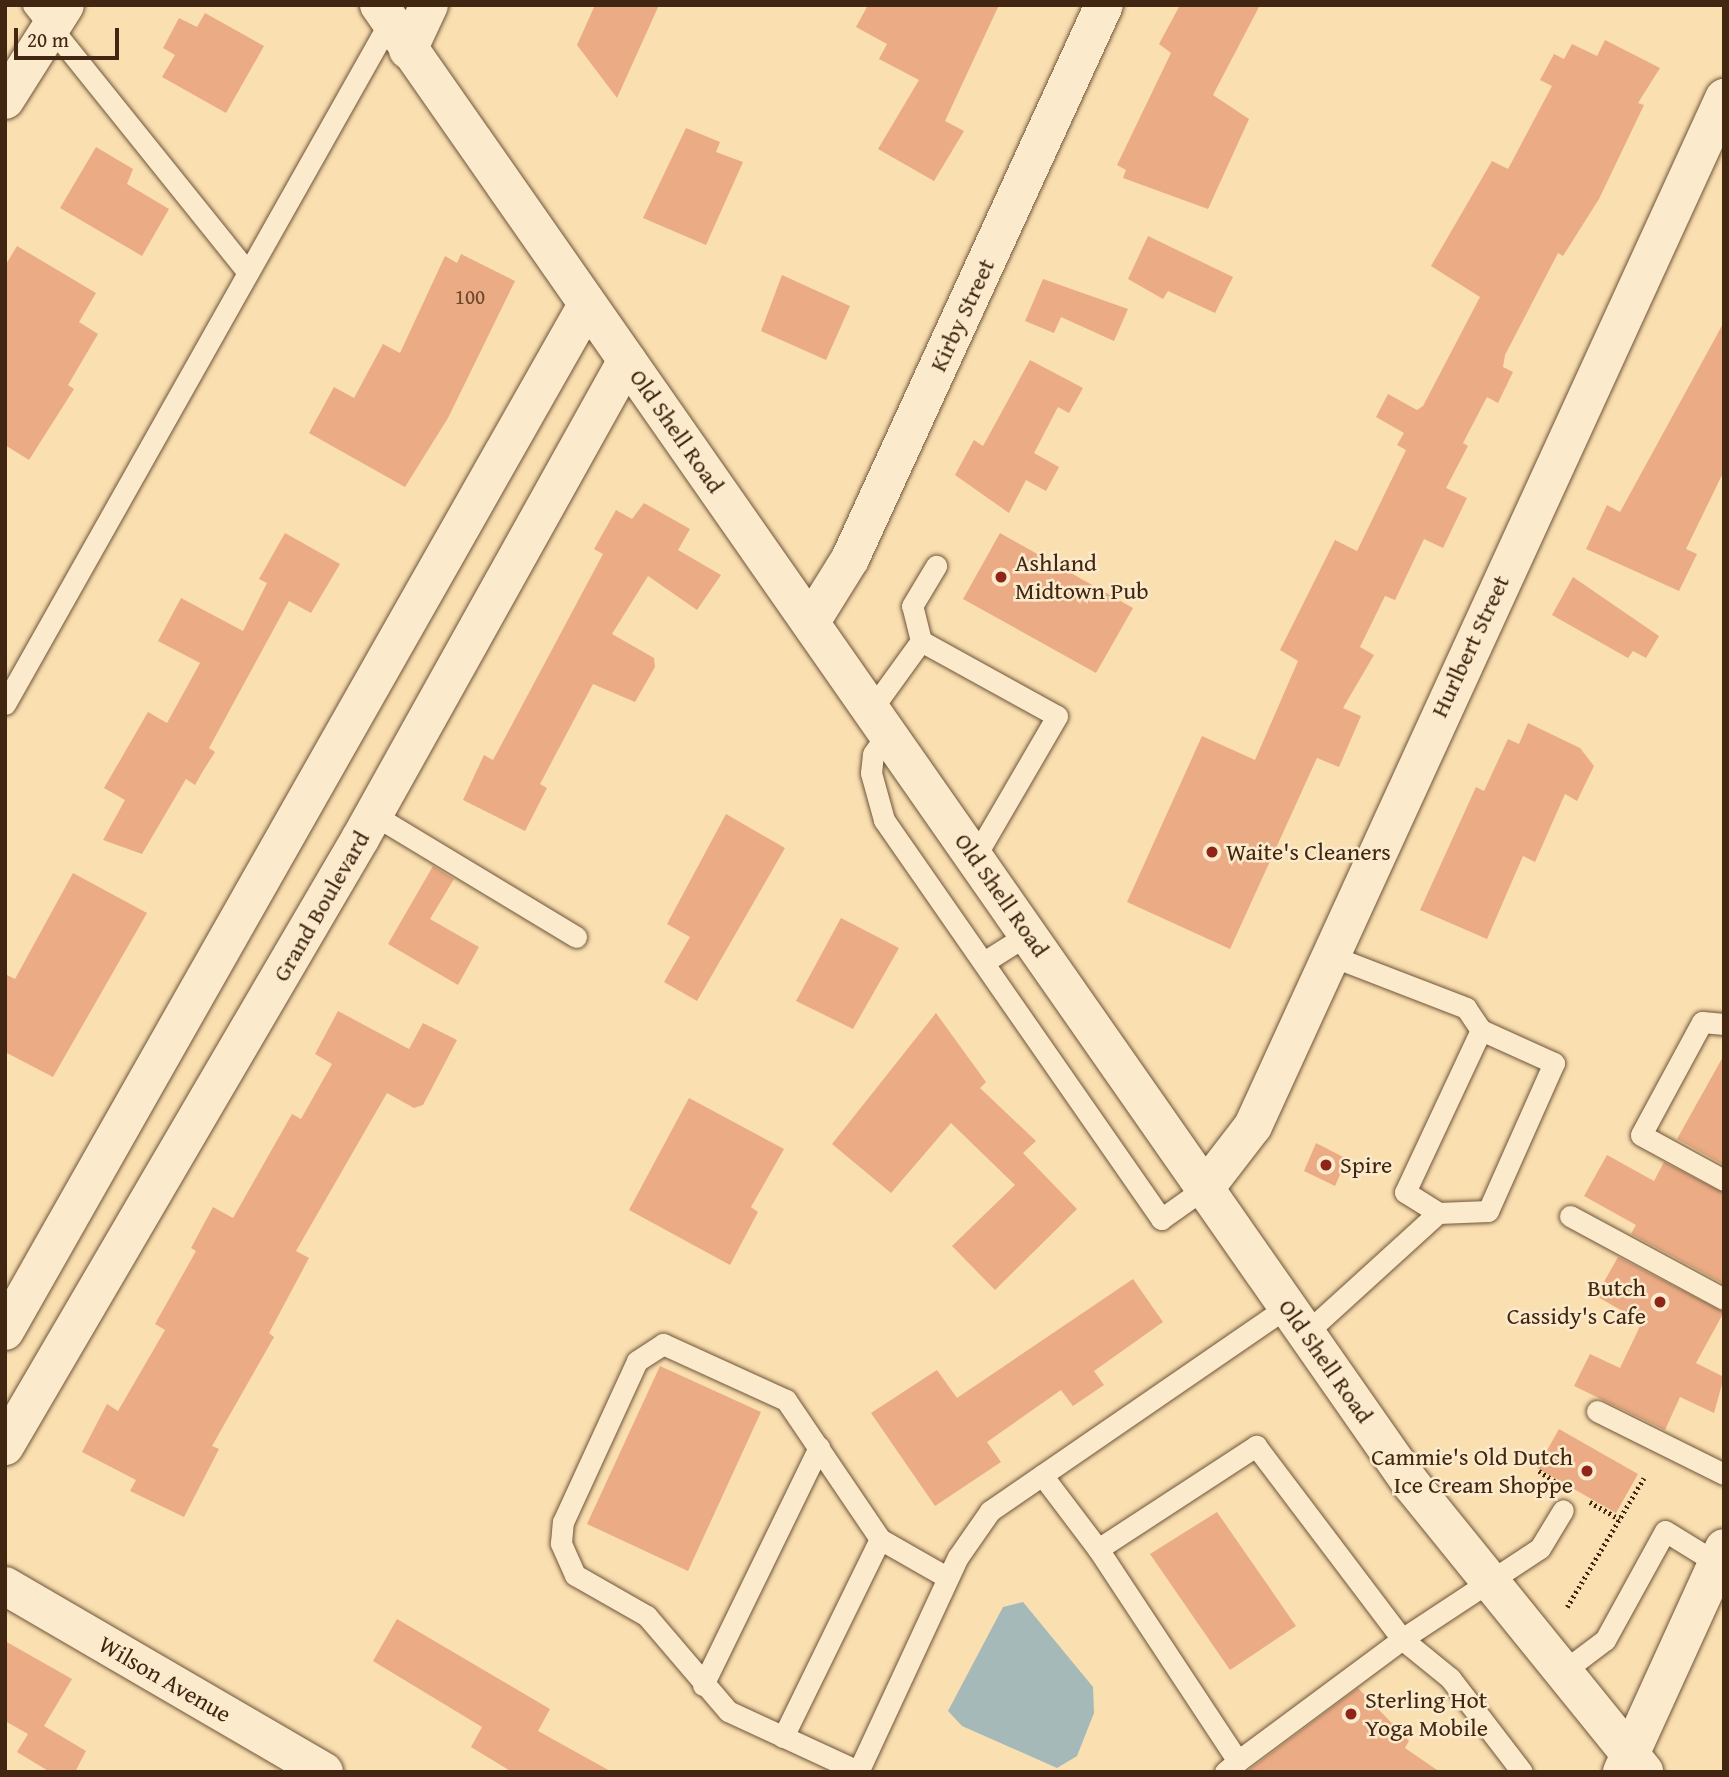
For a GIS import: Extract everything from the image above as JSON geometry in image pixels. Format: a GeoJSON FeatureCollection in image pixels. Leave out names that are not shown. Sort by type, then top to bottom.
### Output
{"type":"FeatureCollection","features":[{"type":"Feature","properties":{"kind":"street"},"geometry":{"type":"LineString","coordinates":[[392,25],[429,5]]}},
{"type":"Feature","properties":{"kind":"street","name":"Kirby Street"},"geometry":{"type":"LineString","coordinates":[[811,621],[850,559],[1104,5]]}},
{"type":"Feature","properties":{"kind":"street"},"geometry":{"type":"LineString","coordinates":[[5,100],[50,12]]}},
{"type":"Feature","properties":{"kind":"street","name":"Old Shell Road"},"geometry":{"type":"LineString","coordinates":[[392,25],[811,621],[879,722],[1030,933],[1297,1320],[1488,1582],[1632,1766]]}},
{"type":"Feature","properties":{"kind":"street","name":"Hurlbert Street"},"geometry":{"type":"LineString","coordinates":[[1206,1188],[1253,1126],[1329,955],[1724,98]]}},
{"type":"Feature","properties":{"kind":"street"},"geometry":{"type":"LineString","coordinates":[[5,1331],[587,305]]}},
{"type":"Feature","properties":{"kind":"street","name":"Grand Boulevard"},"geometry":{"type":"LineString","coordinates":[[5,1446],[374,815],[626,360]]}},
{"type":"Feature","properties":{"kind":"street"},"geometry":{"type":"LineString","coordinates":[[1632,1766],[1720,1555]]}},
{"type":"Feature","properties":{"kind":"street","name":"Wilson Avenue"},"geometry":{"type":"LineString","coordinates":[[5,1586],[324,1772]]}},
{"type":"Feature","properties":{"kind":"lane"},"geometry":{"type":"LineString","coordinates":[[50,12],[248,272]]}},
{"type":"Feature","properties":{"kind":"lane"},"geometry":{"type":"LineString","coordinates":[[5,704],[248,272],[392,25]]}},
{"type":"Feature","properties":{"kind":"lane"},"geometry":{"type":"LineString","coordinates":[[936,566],[912,606],[921,641],[879,722],[872,773],[884,820],[1161,1219],[1206,1188]]}},
{"type":"Feature","properties":{"kind":"lane"},"geometry":{"type":"LineString","coordinates":[[921,641],[1056,716],[975,857]]}},
{"type":"Feature","properties":{"kind":"lane"},"geometry":{"type":"LineString","coordinates":[[374,815],[576,937]]}},
{"type":"Feature","properties":{"kind":"lane"},"geometry":{"type":"LineString","coordinates":[[984,962],[1030,933]]}},
{"type":"Feature","properties":{"kind":"lane"},"geometry":{"type":"LineString","coordinates":[[1329,955],[1465,1008],[1480,1030],[1553,1063],[1488,1211],[1438,1213],[1405,1192],[1480,1030]]}},
{"type":"Feature","properties":{"kind":"lane"},"geometry":{"type":"LineString","coordinates":[[1724,1024],[1702,1021],[1641,1135],[1724,1181]]}},
{"type":"Feature","properties":{"kind":"lane"},"geometry":{"type":"LineString","coordinates":[[948,1578],[880,1539],[786,1400],[663,1343],[649,1347],[563,1522],[561,1543],[575,1576],[647,1616],[703,1685],[728,1711],[859,1772],[948,1578],[990,1511],[1042,1475],[1297,1320],[1438,1213]]}},
{"type":"Feature","properties":{"kind":"lane"},"geometry":{"type":"LineString","coordinates":[[1570,1216],[1724,1299]]}},
{"type":"Feature","properties":{"kind":"lane"},"geometry":{"type":"LineString","coordinates":[[1597,1411],[1724,1474]]}},
{"type":"Feature","properties":{"kind":"lane"},"geometry":{"type":"LineString","coordinates":[[1098,1549],[1256,1446],[1402,1639],[1450,1678],[1522,1772]]}},
{"type":"Feature","properties":{"kind":"lane"},"geometry":{"type":"LineString","coordinates":[[703,1685],[819,1447]]}},
{"type":"Feature","properties":{"kind":"lane"},"geometry":{"type":"LineString","coordinates":[[1042,1475],[1098,1549],[1231,1767],[1402,1639],[1540,1548],[1566,1500]]}},
{"type":"Feature","properties":{"kind":"lane"},"geometry":{"type":"LineString","coordinates":[[1561,1673],[1605,1640],[1665,1531],[1720,1555]]}},
{"type":"Feature","properties":{"kind":"lane"},"geometry":{"type":"LineString","coordinates":[[783,1737],[880,1539]]}},
{"type":"Feature","properties":{"kind":"path"},"geometry":{"type":"LineString","coordinates":[[1538,1471],[1566,1500]]}},
{"type":"Feature","properties":{"kind":"path"},"geometry":{"type":"LineString","coordinates":[[1567,1607],[1644,1478]]}},
{"type":"Feature","properties":{"kind":"path"},"geometry":{"type":"LineString","coordinates":[[1586,1499],[1619,1519]]}},
{"type":"Feature","properties":{"kind":"shaded area"},"geometry":{"type":"Polygon","coordinates":[[[1023,1602],[1093,1687],[1094,1713],[1077,1756],[1057,1768],[962,1726],[948,1711],[1003,1607],[1023,1602]]]}},
{"type":"Feature","properties":{"kind":"building"},"geometry":{"type":"Polygon","coordinates":[[[595,5],[659,5],[617,98],[577,45],[595,5]]]}},
{"type":"Feature","properties":{"kind":"building"},"geometry":{"type":"Polygon","coordinates":[[[868,5],[999,5],[945,121],[964,131],[934,181],[878,149],[919,80],[879,59],[887,44],[856,27],[868,5]]]}},
{"type":"Feature","properties":{"kind":"building"},"geometry":{"type":"Polygon","coordinates":[[[1180,5],[1260,5],[1213,95],[1249,119],[1208,209],[1123,178],[1126,170],[1117,165],[1171,53],[1159,44],[1180,5]]]}},
{"type":"Feature","properties":{"kind":"building"},"geometry":{"type":"Polygon","coordinates":[[[205,13],[264,46],[226,113],[162,77],[175,55],[163,48],[179,18],[197,27],[205,13]]]}},
{"type":"Feature","properties":{"kind":"building"},"geometry":{"type":"Polygon","coordinates":[[[1605,40],[1660,68],[1638,103],[1644,105],[1599,199],[1563,256],[1558,253],[1505,355],[1503,367],[1513,372],[1498,403],[1487,397],[1463,443],[1468,446],[1446,488],[1467,498],[1443,548],[1424,539],[1395,600],[1385,596],[1360,647],[1374,655],[1343,708],[1361,716],[1339,767],[1317,758],[1230,949],[1127,902],[1202,736],[1255,760],[1298,661],[1280,650],[1335,540],[1357,551],[1406,450],[1397,445],[1404,433],[1376,417],[1388,394],[1417,410],[1423,406],[1480,297],[1431,266],[1492,161],[1508,169],[1552,86],[1540,80],[1554,54],[1564,59],[1572,44],[1597,56],[1605,40]]]}},
{"type":"Feature","properties":{"kind":"building"},"geometry":{"type":"Polygon","coordinates":[[[686,128],[720,142],[716,152],[743,162],[706,245],[643,218],[686,128]]]}},
{"type":"Feature","properties":{"kind":"building"},"geometry":{"type":"Polygon","coordinates":[[[96,147],[133,169],[127,184],[169,209],[142,256],[60,208],[96,147]]]}},
{"type":"Feature","properties":{"kind":"building"},"geometry":{"type":"Polygon","coordinates":[[[1148,236],[1233,277],[1215,313],[1168,291],[1163,299],[1128,279],[1148,236]]]}},
{"type":"Feature","properties":{"kind":"building"},"geometry":{"type":"Polygon","coordinates":[[[17,246],[96,293],[79,322],[98,334],[68,385],[74,389],[29,460],[5,445],[5,266],[17,246]]]}},
{"type":"Feature","properties":{"kind":"building"},"geometry":{"type":"Polygon","coordinates":[[[461,254],[515,281],[448,418],[405,487],[309,433],[334,387],[354,398],[383,344],[400,353],[445,256],[457,263],[461,254]]]}},
{"type":"Feature","properties":{"kind":"building"},"geometry":{"type":"Polygon","coordinates":[[[782,275],[850,306],[826,360],[761,331],[782,275]]]}},
{"type":"Feature","properties":{"kind":"building"},"geometry":{"type":"Polygon","coordinates":[[[1043,279],[1128,309],[1114,341],[1061,317],[1054,333],[1025,321],[1043,279]]]}},
{"type":"Feature","properties":{"kind":"building"},"geometry":{"type":"Polygon","coordinates":[[[1724,322],[1724,471],[1686,549],[1697,554],[1679,591],[1586,549],[1607,505],[1620,512],[1724,322]]]}},
{"type":"Feature","properties":{"kind":"building"},"geometry":{"type":"Polygon","coordinates":[[[1030,360],[1083,388],[1069,413],[1058,407],[1034,453],[1059,467],[1046,491],[1026,480],[1009,513],[955,475],[974,440],[983,446],[1030,360]]]}},
{"type":"Feature","properties":{"kind":"building"},"geometry":{"type":"Polygon","coordinates":[[[644,503],[690,529],[678,550],[721,575],[697,610],[648,576],[612,634],[654,658],[655,667],[635,702],[593,684],[540,784],[547,788],[525,831],[463,800],[484,755],[493,760],[603,554],[594,549],[616,510],[632,519],[644,503]]]}},
{"type":"Feature","properties":{"kind":"building"},"geometry":{"type":"Polygon","coordinates":[[[285,533],[340,564],[311,613],[289,601],[209,748],[215,752],[195,785],[186,779],[142,854],[103,840],[125,800],[104,788],[148,712],[167,723],[200,663],[158,641],[181,598],[243,631],[267,583],[259,579],[285,533]]]}},
{"type":"Feature","properties":{"kind":"building"},"geometry":{"type":"Polygon","coordinates":[[[1000,533],[1133,608],[1096,673],[963,599],[1000,533]]]}},
{"type":"Feature","properties":{"kind":"building"},"geometry":{"type":"Polygon","coordinates":[[[1573,577],[1659,636],[1646,658],[1633,651],[1628,658],[1552,615],[1573,577]]]}},
{"type":"Feature","properties":{"kind":"building"},"geometry":{"type":"Polygon","coordinates":[[[1528,723],[1580,748],[1594,766],[1577,801],[1565,794],[1535,862],[1523,856],[1487,939],[1420,910],[1476,787],[1484,791],[1508,739],[1519,744],[1528,723]]]}},
{"type":"Feature","properties":{"kind":"building"},"geometry":{"type":"Polygon","coordinates":[[[726,814],[785,848],[697,1001],[664,982],[690,937],[667,924],[726,814]]]}},
{"type":"Feature","properties":{"kind":"building"},"geometry":{"type":"Polygon","coordinates":[[[433,866],[454,879],[430,919],[479,947],[458,985],[388,944],[433,866]]]}},
{"type":"Feature","properties":{"kind":"building"},"geometry":{"type":"Polygon","coordinates":[[[73,873],[147,913],[53,1077],[5,1052],[5,974],[15,979],[73,873]]]}},
{"type":"Feature","properties":{"kind":"building"},"geometry":{"type":"Polygon","coordinates":[[[841,918],[899,948],[853,1029],[796,1001],[841,918]]]}},
{"type":"Feature","properties":{"kind":"building"},"geometry":{"type":"Polygon","coordinates":[[[338,1011],[409,1049],[423,1023],[457,1040],[423,1105],[414,1108],[387,1093],[296,1251],[309,1258],[269,1333],[274,1337],[212,1446],[219,1449],[184,1517],[130,1491],[136,1480],[82,1452],[107,1404],[118,1411],[165,1330],[155,1324],[196,1251],[191,1248],[213,1207],[233,1218],[292,1114],[301,1119],[332,1064],[315,1054],[338,1011]]]}},
{"type":"Feature","properties":{"kind":"building"},"geometry":{"type":"Polygon","coordinates":[[[936,1013],[986,1082],[980,1088],[1036,1141],[1023,1153],[1077,1209],[995,1290],[952,1246],[1015,1185],[951,1123],[891,1193],[832,1144],[936,1013]]]}},
{"type":"Feature","properties":{"kind":"building"},"geometry":{"type":"Polygon","coordinates":[[[1724,1055],[1724,1165],[1677,1139],[1724,1055]]]}},
{"type":"Feature","properties":{"kind":"building"},"geometry":{"type":"Polygon","coordinates":[[[689,1098],[784,1149],[751,1207],[758,1212],[730,1265],[629,1210],[689,1098]]]}},
{"type":"Feature","properties":{"kind":"building","name":"Spire"},"geometry":{"type":"Polygon","coordinates":[[[1316,1143],[1347,1159],[1335,1186],[1304,1171],[1316,1143]]]}},
{"type":"Feature","properties":{"kind":"building"},"geometry":{"type":"Polygon","coordinates":[[[1607,1155],[1654,1181],[1664,1162],[1724,1193],[1724,1284],[1631,1234],[1636,1225],[1584,1196],[1607,1155]]]}},
{"type":"Feature","properties":{"kind":"building"},"geometry":{"type":"Polygon","coordinates":[[[1618,1257],[1724,1312],[1696,1363],[1724,1377],[1714,1413],[1680,1397],[1665,1430],[1574,1386],[1590,1354],[1620,1368],[1642,1322],[1596,1296],[1618,1257]]]}},
{"type":"Feature","properties":{"kind":"building"},"geometry":{"type":"Polygon","coordinates":[[[1133,1279],[1163,1322],[1094,1371],[1104,1385],[1073,1406],[1061,1390],[987,1442],[1001,1462],[935,1506],[871,1413],[937,1370],[957,1398],[1133,1279]]]}},
{"type":"Feature","properties":{"kind":"building"},"geometry":{"type":"Polygon","coordinates":[[[660,1366],[761,1412],[688,1571],[587,1524],[660,1366]]]}},
{"type":"Feature","properties":{"kind":"building","name":"Cammie's Old Dutch Ice Cream Shoppe"},"geometry":{"type":"Polygon","coordinates":[[[1559,1429],[1638,1474],[1616,1513],[1537,1468],[1559,1429]]]}},
{"type":"Feature","properties":{"kind":"building"},"geometry":{"type":"Polygon","coordinates":[[[1217,1512],[1296,1626],[1230,1670],[1150,1554],[1217,1512]]]}},
{"type":"Feature","properties":{"kind":"building"},"geometry":{"type":"Polygon","coordinates":[[[397,1619],[550,1709],[538,1731],[612,1772],[512,1772],[471,1747],[482,1727],[373,1661],[397,1619]]]}},
{"type":"Feature","properties":{"kind":"building"},"geometry":{"type":"Polygon","coordinates":[[[5,1641],[72,1679],[44,1726],[86,1751],[75,1772],[50,1772],[17,1752],[28,1734],[5,1721],[5,1641]]]}},
{"type":"Feature","properties":{"kind":"building","name":"Sterling Hot Yoga Mobile"},"geometry":{"type":"Polygon","coordinates":[[[1358,1688],[1409,1741],[1405,1748],[1440,1772],[1246,1772],[1358,1688]]]}},
{"type":"Feature","properties":{"kind":"place","name":"Ashland Midtown Pub"},"geometry":{"type":"Point","coordinates":[1001,577]}},
{"type":"Feature","properties":{"kind":"place","name":"Waite's Cleaners"},"geometry":{"type":"Point","coordinates":[1212,852]}},
{"type":"Feature","properties":{"kind":"place","name":"Spire"},"geometry":{"type":"Point","coordinates":[1326,1165]}},
{"type":"Feature","properties":{"kind":"place","name":"Butch Cassidy's Cafe"},"geometry":{"type":"Point","coordinates":[1660,1302]}},
{"type":"Feature","properties":{"kind":"place","name":"Cammie's Old Dutch Ice Cream Shoppe"},"geometry":{"type":"Point","coordinates":[1587,1471]}},
{"type":"Feature","properties":{"kind":"place","name":"Sterling Hot Yoga Mobile"},"geometry":{"type":"Point","coordinates":[1351,1714]}}]}
